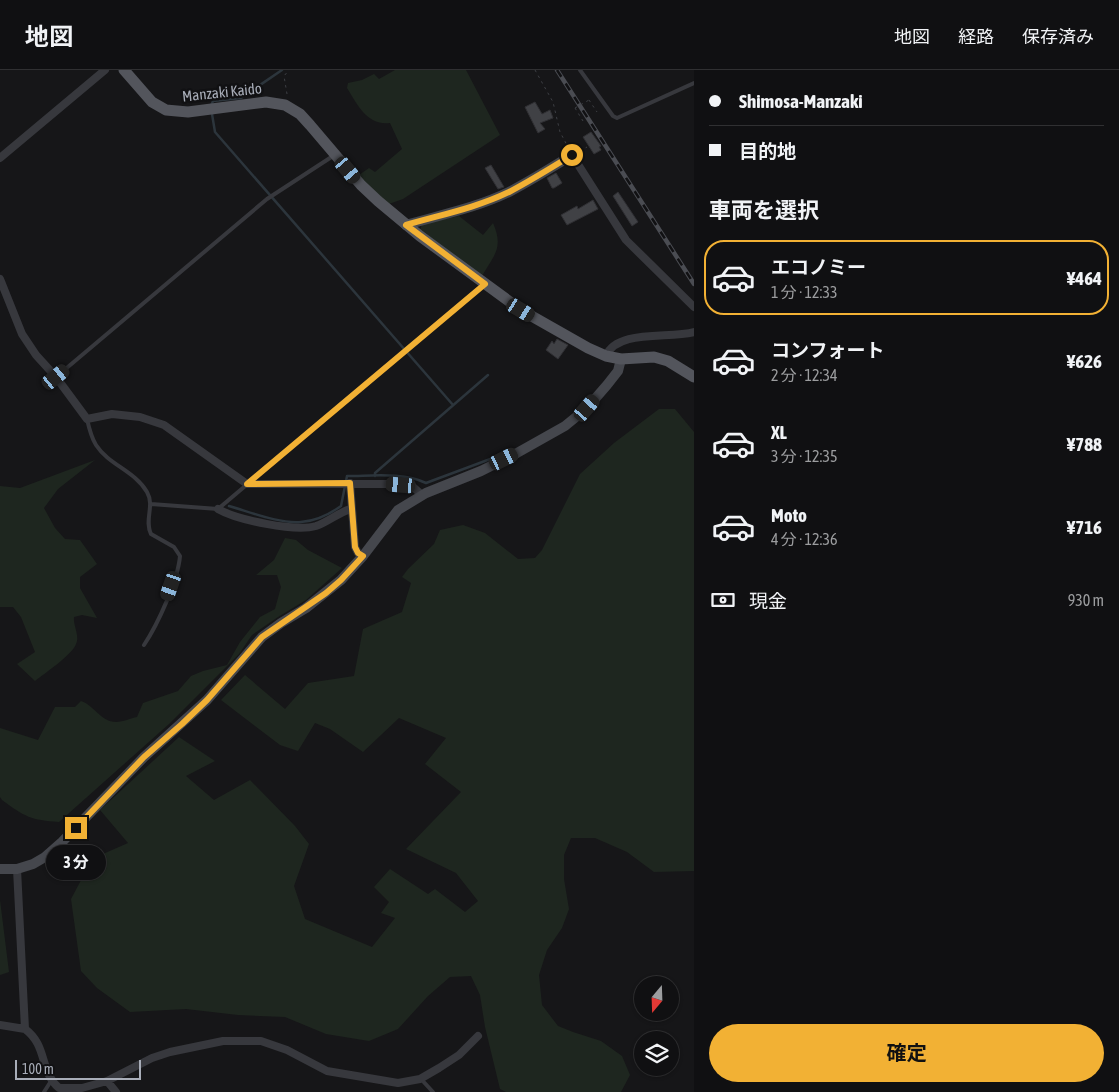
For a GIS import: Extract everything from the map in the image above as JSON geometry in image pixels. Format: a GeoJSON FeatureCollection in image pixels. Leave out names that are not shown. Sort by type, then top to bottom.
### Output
{"type":"FeatureCollection","features":[{"type":"Feature","properties":{"kind":"main road","name":"Manzaki Kaido"},"geometry":{"type":"LineString","coordinates":[[124,70],[152,102],[166,110],[188,112],[266,102],[285,105]]}},
{"type":"Feature","properties":{"kind":"main road"},"geometry":{"type":"LineString","coordinates":[[285,105],[300,114],[361,185],[406,225],[529,315],[606,356],[621,359],[654,357],[668,361],[694,377]]}},
{"type":"Feature","properties":{"kind":"street"},"geometry":{"type":"LineString","coordinates":[[0,158],[105,70]]}},
{"type":"Feature","properties":{"kind":"street"},"geometry":{"type":"LineString","coordinates":[[406,225],[443,216],[495,198],[533,179],[572,155],[626,240],[694,307]]}},
{"type":"Feature","properties":{"kind":"street"},"geometry":{"type":"LineString","coordinates":[[0,279],[22,334],[36,355],[56,377],[88,419],[112,414],[140,417],[164,425],[247,484],[350,483],[412,486],[422,495]]}},
{"type":"Feature","properties":{"kind":"street"},"geometry":{"type":"LineString","coordinates":[[606,356],[612,346],[626,340],[638,337],[677,336],[694,332]]}},
{"type":"Feature","properties":{"kind":"street"},"geometry":{"type":"LineString","coordinates":[[0,869],[17,869],[33,864],[45,857],[62,842],[144,757],[207,700],[262,637],[326,593],[341,580],[363,556],[398,510],[422,495],[480,471],[565,426],[587,408],[607,385],[618,371],[621,359]]}},
{"type":"Feature","properties":{"kind":"street"},"geometry":{"type":"LineString","coordinates":[[350,483],[355,547],[358,553],[363,556]]}},
{"type":"Feature","properties":{"kind":"street"},"geometry":{"type":"LineString","coordinates":[[218,509],[248,520],[306,528],[324,523],[351,509]]}},
{"type":"Feature","properties":{"kind":"street"},"geometry":{"type":"LineString","coordinates":[[17,869],[25,1028]]}},
{"type":"Feature","properties":{"kind":"street"},"geometry":{"type":"LineString","coordinates":[[0,1025],[25,1028],[37,1040],[51,1081],[59,1088],[82,1088],[107,1081],[152,1058],[170,1052],[223,1041],[261,1041],[287,1050],[327,1071],[398,1083],[420,1079],[459,1055],[478,1036]]}},
{"type":"Feature","properties":{"kind":"street"},"geometry":{"type":"LineString","coordinates":[[107,1081],[116,1092]]}},
{"type":"Feature","properties":{"kind":"lane"},"geometry":{"type":"LineString","coordinates":[[580,70],[616,118],[694,83]]}},
{"type":"Feature","properties":{"kind":"lane"},"geometry":{"type":"LineString","coordinates":[[56,377],[267,198],[335,155]]}},
{"type":"Feature","properties":{"kind":"lane"},"geometry":{"type":"LineString","coordinates":[[151,504],[218,509],[485,284]]}},
{"type":"Feature","properties":{"kind":"lane"},"geometry":{"type":"LineString","coordinates":[[88,419],[96,445],[107,456],[135,477],[146,490],[151,504],[148,525],[150,534],[174,547],[180,556],[165,605],[144,646]]}},
{"type":"Feature","properties":{"kind":"lane"},"geometry":{"type":"LineString","coordinates":[[420,1079],[433,1092]]}},
{"type":"Feature","properties":{"kind":"lane"},"geometry":{"type":"LineString","coordinates":[[44,1092],[51,1081]]}},
{"type":"Feature","properties":{"kind":"path"},"geometry":{"type":"LineString","coordinates":[[285,105],[287,98],[284,76],[289,70]]}},
{"type":"Feature","properties":{"kind":"path"},"geometry":{"type":"LineString","coordinates":[[534,70],[553,102],[560,132],[572,155]]}},
{"type":"Feature","properties":{"kind":"path"},"geometry":{"type":"LineString","coordinates":[[583,121],[575,108],[589,100],[597,112]]}},
{"type":"Feature","properties":{"kind":"shaded area"},"geometry":{"type":"Polygon","coordinates":[[[395,70],[466,70],[500,135],[403,199],[386,205],[359,175],[369,168],[375,172],[402,149],[390,123],[375,121],[364,113],[347,88],[348,83],[362,80],[374,74],[379,79],[395,70]]]}},
{"type":"Feature","properties":{"kind":"shaded area"},"geometry":{"type":"Polygon","coordinates":[[[459,216],[483,235],[493,223],[498,245],[494,257],[482,276],[420,230],[422,224],[459,216]]]}},
{"type":"Feature","properties":{"kind":"shaded area"},"geometry":{"type":"Polygon","coordinates":[[[659,409],[675,409],[694,432],[694,871],[654,872],[627,852],[595,838],[571,838],[564,855],[564,879],[569,909],[562,928],[547,950],[539,975],[542,1005],[558,1026],[601,1041],[622,1056],[630,1075],[621,1092],[506,1092],[500,1089],[485,1027],[480,995],[471,976],[450,977],[428,996],[398,1029],[369,1041],[326,1034],[285,1017],[238,1015],[186,1009],[130,1012],[97,988],[81,971],[71,899],[87,869],[103,854],[128,843],[100,810],[179,737],[215,761],[186,776],[214,800],[250,780],[295,826],[309,844],[294,886],[305,919],[372,947],[395,918],[381,913],[389,902],[374,887],[390,869],[428,894],[435,889],[465,912],[478,901],[456,873],[406,849],[461,792],[425,764],[446,738],[399,718],[363,752],[330,729],[315,723],[298,751],[280,745],[221,700],[245,675],[285,709],[308,683],[354,676],[363,629],[402,612],[411,583],[402,577],[434,544],[440,530],[463,525],[485,533],[518,559],[535,558],[542,550],[580,474],[614,443],[659,409]]]}},
{"type":"Feature","properties":{"kind":"shaded area"},"geometry":{"type":"Polygon","coordinates":[[[95,460],[58,489],[44,508],[55,528],[65,539],[80,540],[97,564],[80,577],[80,588],[97,618],[82,615],[74,617],[77,641],[74,648],[58,664],[35,681],[17,664],[35,652],[21,617],[13,607],[0,607],[0,486],[20,488],[95,460]]]}},
{"type":"Feature","properties":{"kind":"shaded area"},"geometry":{"type":"Polygon","coordinates":[[[285,538],[296,540],[308,550],[342,568],[306,600],[252,635],[239,654],[169,724],[59,822],[29,817],[2,800],[0,797],[0,728],[38,740],[55,707],[75,707],[81,701],[106,719],[116,722],[124,721],[137,717],[143,703],[178,691],[191,676],[227,665],[240,642],[260,617],[275,609],[281,587],[277,575],[256,575],[274,560],[285,538]]]}},
{"type":"Feature","properties":{"kind":"shaded area"},"geometry":{"type":"Polygon","coordinates":[[[0,900],[9,972],[0,975],[0,900]]]}},
{"type":"Feature","properties":{"kind":"building"},"geometry":{"type":"Polygon","coordinates":[[[535,102],[542,114],[550,110],[553,118],[540,123],[545,129],[538,133],[525,107],[535,102]]]}},
{"type":"Feature","properties":{"kind":"building"},"geometry":{"type":"Polygon","coordinates":[[[591,132],[601,146],[599,147],[601,150],[594,154],[583,137],[591,132]]]}},
{"type":"Feature","properties":{"kind":"building"},"geometry":{"type":"Polygon","coordinates":[[[491,165],[504,187],[498,189],[485,168],[491,165]]]}},
{"type":"Feature","properties":{"kind":"building"},"geometry":{"type":"Polygon","coordinates":[[[556,173],[562,183],[552,188],[547,178],[556,173]]]}},
{"type":"Feature","properties":{"kind":"building"},"geometry":{"type":"Polygon","coordinates":[[[618,192],[638,222],[632,226],[613,196],[618,192]]]}},
{"type":"Feature","properties":{"kind":"building"},"geometry":{"type":"Polygon","coordinates":[[[593,200],[598,209],[567,225],[561,215],[577,206],[578,209],[593,200]]]}},
{"type":"Feature","properties":{"kind":"building"},"geometry":{"type":"Polygon","coordinates":[[[557,339],[568,345],[558,359],[546,350],[552,341],[554,344],[557,339]]]}},
{"type":"Feature","properties":{"kind":"waterway"},"geometry":{"type":"LineString","coordinates":[[211,106],[213,101],[241,98],[282,70]]}},
{"type":"Feature","properties":{"kind":"waterway"},"geometry":{"type":"LineString","coordinates":[[212,114],[215,132],[453,405]]}},
{"type":"Feature","properties":{"kind":"waterway"},"geometry":{"type":"LineString","coordinates":[[375,476],[375,473],[488,375]]}},
{"type":"Feature","properties":{"kind":"waterway"},"geometry":{"type":"LineString","coordinates":[[229,506],[284,521],[312,520],[322,517],[341,506],[347,476],[397,476],[426,483],[493,458]]}},
{"type":"Feature","properties":{"kind":"railway"},"geometry":{"type":"LineString","coordinates":[[557,70],[694,284]]}},
{"type":"Feature","properties":{"kind":"route"},"geometry":{"type":"LineString","coordinates":[[76,828],[144,757],[207,700],[262,637],[326,593],[363,556],[358,553],[355,547],[350,483],[247,484],[485,284],[406,225],[443,216],[495,198],[533,179],[572,155]]}}]}
